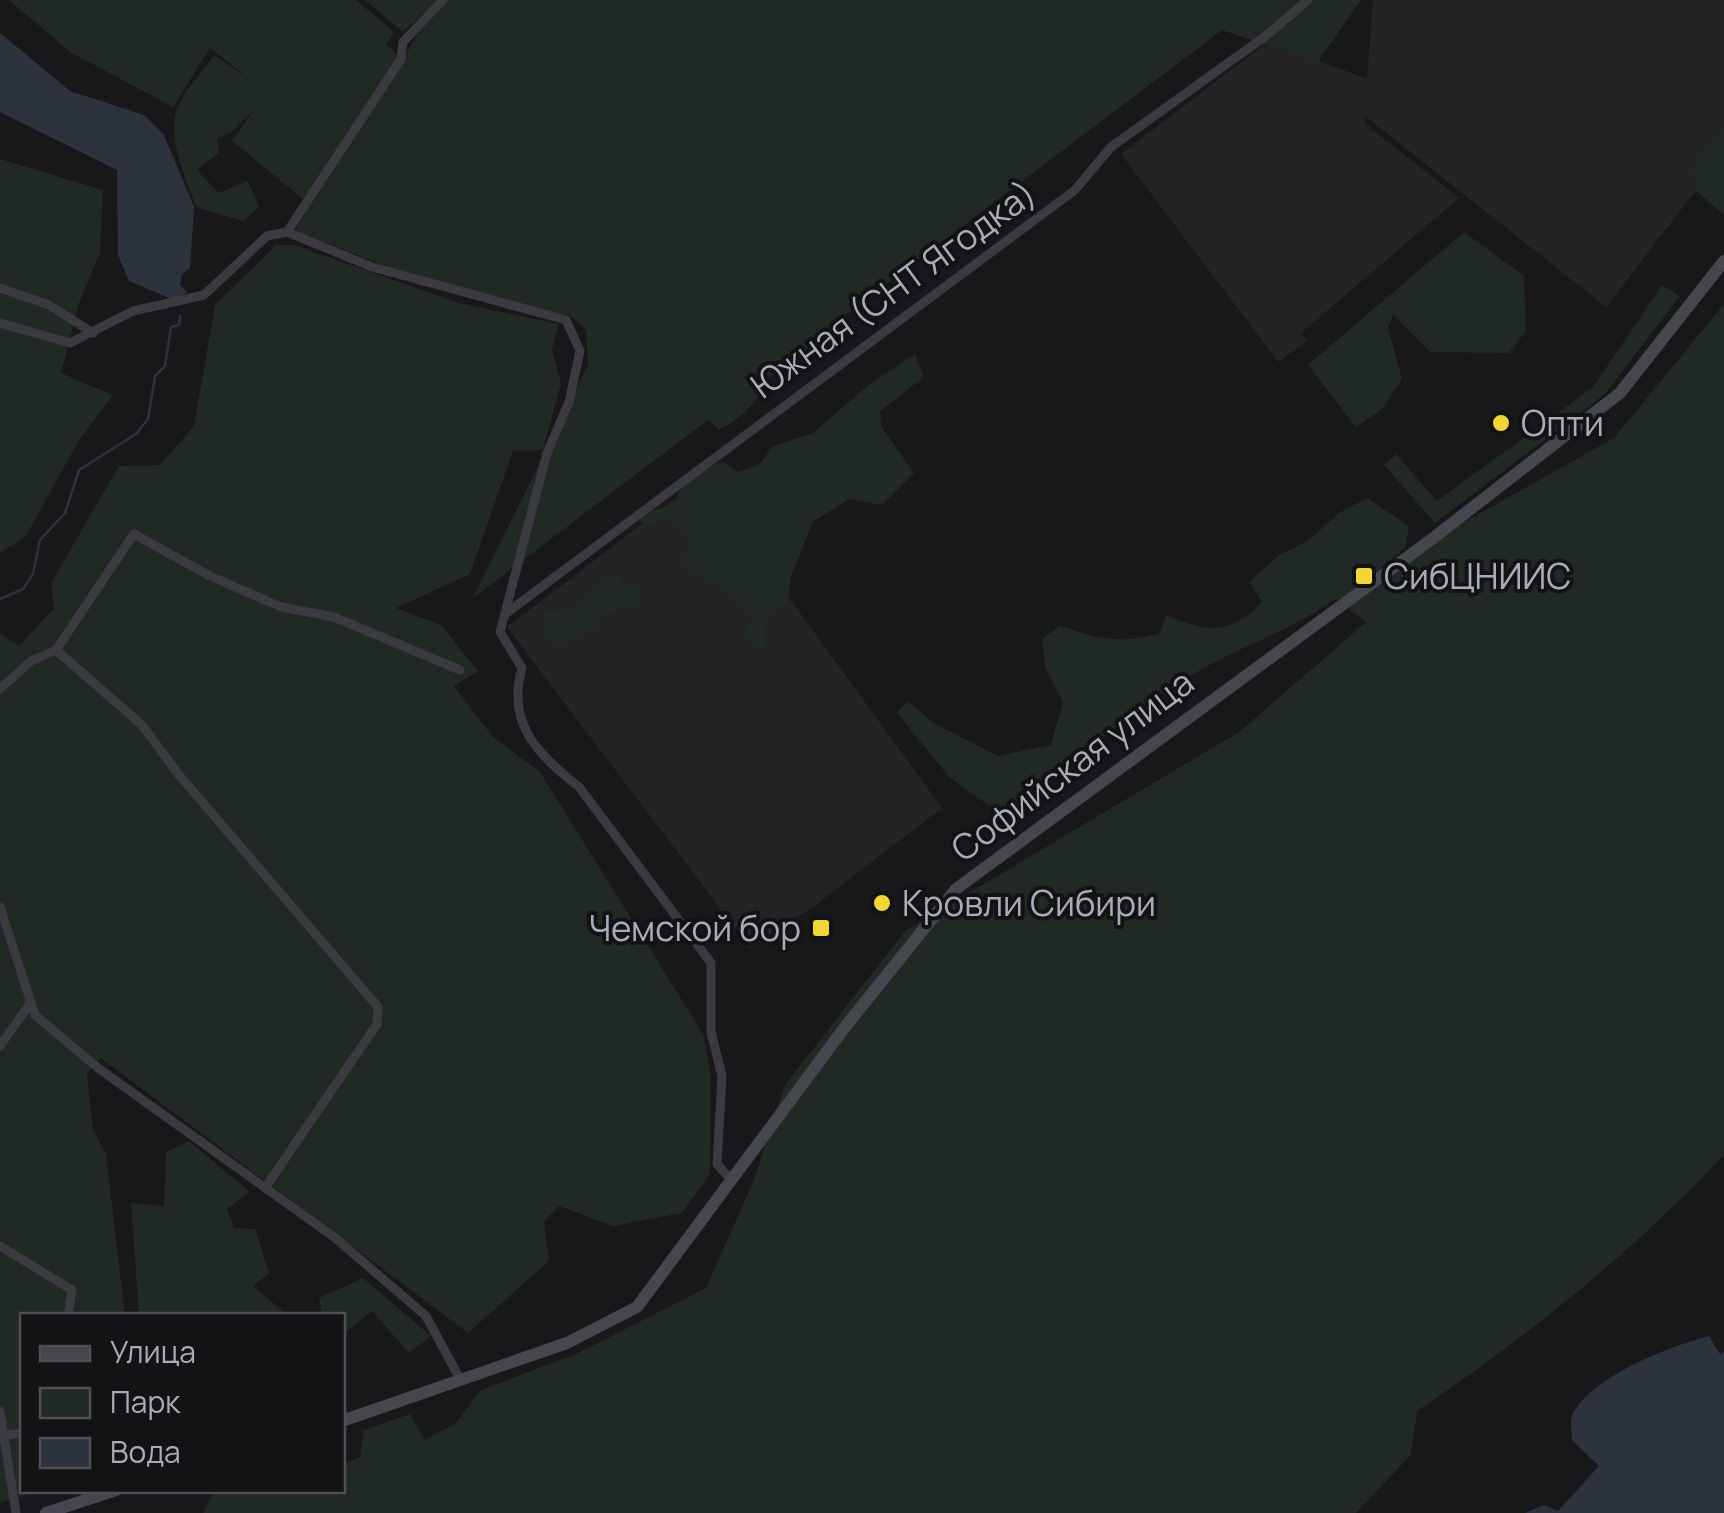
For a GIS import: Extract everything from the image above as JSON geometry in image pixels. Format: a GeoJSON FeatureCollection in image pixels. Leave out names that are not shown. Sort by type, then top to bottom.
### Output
{"type":"FeatureCollection","features":[{"type":"Feature","properties":{"kind":"main road","name":"Софийская улица"},"geometry":{"type":"LineString","coordinates":[[345,1421],[596,1331],[637,1307],[844,1027],[956,889],[1432,539],[1620,393],[1724,261]]}},
{"type":"Feature","properties":{"kind":"main road"},"geometry":{"type":"LineString","coordinates":[[46,1513],[107,1493]]}},
{"type":"Feature","properties":{"kind":"street"},"geometry":{"type":"LineString","coordinates":[[287,232],[401,59],[402,42],[443,0]]}},
{"type":"Feature","properties":{"kind":"street","name":"Южная (СНТ Ягодка)"},"geometry":{"type":"LineString","coordinates":[[503,615],[1076,190],[1111,146],[1268,35],[1308,0]]}},
{"type":"Feature","properties":{"kind":"street"},"geometry":{"type":"LineString","coordinates":[[0,323],[70,343],[134,311],[204,295],[267,236],[287,232],[372,267],[566,320],[573,327],[580,350],[569,402],[546,453],[500,632],[522,668],[514,697],[524,730],[559,772],[579,787],[712,963],[711,1032],[722,1076],[717,1164],[732,1181]]}},
{"type":"Feature","properties":{"kind":"street"},"geometry":{"type":"LineString","coordinates":[[0,288],[50,305],[93,332]]}},
{"type":"Feature","properties":{"kind":"street"},"geometry":{"type":"LineString","coordinates":[[0,689],[32,661],[56,650],[134,534],[281,607],[334,617],[460,670]]}},
{"type":"Feature","properties":{"kind":"street"},"geometry":{"type":"LineString","coordinates":[[56,650],[142,725],[344,972],[378,1008],[377,1024],[265,1188]]}},
{"type":"Feature","properties":{"kind":"street"},"geometry":{"type":"LineString","coordinates":[[0,906],[36,1015],[98,1068],[334,1237],[426,1316],[461,1382]]}},
{"type":"Feature","properties":{"kind":"street"},"geometry":{"type":"LineString","coordinates":[[0,1046],[31,1002]]}},
{"type":"Feature","properties":{"kind":"street"},"geometry":{"type":"LineString","coordinates":[[0,1246],[72,1290],[68,1313]]}},
{"type":"Feature","properties":{"kind":"street"},"geometry":{"type":"LineString","coordinates":[[0,1411],[16,1513]]}},
{"type":"Feature","properties":{"kind":"street"},"geometry":{"type":"LineString","coordinates":[[6,1436],[20,1433]]}},
{"type":"Feature","properties":{"kind":"shaded area"},"geometry":{"type":"Polygon","coordinates":[[[1373,0],[1724,0],[1724,154],[1606,307],[1365,116],[1364,123],[1459,198],[1301,333],[1307,341],[1278,362],[1121,154],[1269,41],[1367,79],[1373,0]]]}},
{"type":"Feature","properties":{"kind":"shaded area"},"geometry":{"type":"Polygon","coordinates":[[[702,478],[942,808],[813,907],[750,948],[507,627],[702,478]]]}},
{"type":"Feature","properties":{"kind":"green space"},"geometry":{"type":"Polygon","coordinates":[[[9,0],[356,0],[394,32],[386,44],[403,61],[415,37],[447,0],[1361,0],[1317,63],[1222,30],[818,336],[791,369],[770,376],[756,400],[735,420],[719,430],[708,420],[473,598],[588,365],[586,330],[571,316],[455,293],[295,231],[308,203],[232,141],[253,111],[229,134],[217,138],[219,153],[197,170],[219,193],[248,181],[259,207],[243,221],[196,207],[174,135],[178,107],[214,55],[249,79],[210,48],[173,107],[70,52],[9,0]]]}},
{"type":"Feature","properties":{"kind":"green space"},"geometry":{"type":"Polygon","coordinates":[[[365,0],[438,0],[403,32],[365,0]]]}},
{"type":"Feature","properties":{"kind":"green space"},"geometry":{"type":"Polygon","coordinates":[[[1724,124],[1724,215],[1693,188],[1698,180],[1688,170],[1724,124]]]}},
{"type":"Feature","properties":{"kind":"green space"},"geometry":{"type":"Polygon","coordinates":[[[0,159],[103,190],[100,253],[79,303],[61,373],[113,395],[78,442],[26,536],[0,553],[0,159]]]}},
{"type":"Feature","properties":{"kind":"green space"},"geometry":{"type":"Polygon","coordinates":[[[1464,232],[1524,276],[1526,331],[1509,353],[1430,352],[1393,315],[1388,328],[1402,379],[1381,410],[1356,427],[1308,365],[1464,232]]]}},
{"type":"Feature","properties":{"kind":"green space"},"geometry":{"type":"Polygon","coordinates":[[[276,245],[294,245],[459,303],[559,324],[552,350],[561,383],[543,450],[513,451],[470,574],[396,608],[441,625],[478,671],[454,686],[493,737],[540,772],[703,1034],[711,1074],[710,1174],[682,1213],[613,1226],[559,1206],[544,1221],[549,1261],[468,1333],[101,1058],[87,1073],[93,1129],[106,1154],[125,1313],[20,1313],[20,1493],[32,1493],[0,1503],[0,634],[19,646],[54,608],[51,583],[119,466],[160,465],[194,426],[215,305],[276,245]]]}},
{"type":"Feature","properties":{"kind":"green space"},"geometry":{"type":"Polygon","coordinates":[[[1662,285],[1680,296],[1605,394],[1435,523],[1384,465],[1396,454],[1437,501],[1593,387],[1662,285]]]}},
{"type":"Feature","properties":{"kind":"green space"},"geometry":{"type":"Polygon","coordinates":[[[1724,304],[1724,1155],[1652,1227],[1578,1292],[1417,1411],[1411,1455],[1356,1513],[203,1513],[217,1493],[345,1493],[345,1463],[360,1457],[364,1430],[410,1414],[425,1440],[456,1423],[481,1390],[576,1354],[706,1288],[753,1182],[785,1085],[905,931],[1239,732],[1366,622],[1335,599],[1211,664],[1121,724],[1005,817],[949,777],[897,713],[907,701],[934,723],[998,756],[1051,745],[1063,702],[1045,667],[1042,639],[1060,625],[1097,637],[1121,639],[1160,633],[1166,615],[1206,627],[1229,625],[1262,602],[1249,582],[1279,555],[1308,541],[1339,513],[1367,498],[1409,526],[1405,548],[1377,571],[1614,438],[1724,304]]]}},
{"type":"Feature","properties":{"kind":"green space"},"geometry":{"type":"Polygon","coordinates":[[[915,354],[924,377],[880,411],[881,426],[914,473],[882,505],[849,499],[813,522],[791,576],[788,604],[766,617],[764,648],[753,648],[744,639],[751,616],[744,608],[720,588],[682,570],[679,558],[690,541],[672,521],[647,526],[639,520],[646,512],[675,504],[682,487],[700,470],[724,462],[738,472],[759,465],[773,446],[813,433],[871,383],[915,354]]]}},
{"type":"Feature","properties":{"kind":"green space"},"geometry":{"type":"Polygon","coordinates":[[[615,570],[622,584],[638,583],[644,594],[639,607],[602,615],[603,626],[556,649],[552,639],[542,638],[544,611],[565,613],[615,570]]]}},
{"type":"Feature","properties":{"kind":"green space"},"geometry":{"type":"Polygon","coordinates":[[[189,1141],[250,1192],[227,1209],[234,1228],[255,1229],[269,1273],[253,1286],[286,1313],[139,1313],[131,1203],[164,1206],[166,1152],[189,1141]]]}},
{"type":"Feature","properties":{"kind":"green space"},"geometry":{"type":"Polygon","coordinates":[[[363,1278],[431,1336],[409,1353],[372,1311],[345,1333],[345,1313],[322,1313],[319,1298],[363,1278]]]}},
{"type":"Feature","properties":{"kind":"water"},"geometry":{"type":"Polygon","coordinates":[[[0,33],[70,91],[144,115],[164,135],[194,207],[190,268],[182,274],[180,285],[187,292],[174,300],[129,281],[118,255],[117,170],[0,112],[0,33]]]}},
{"type":"Feature","properties":{"kind":"water"},"geometry":{"type":"Polygon","coordinates":[[[1709,1336],[1720,1354],[1724,1352],[1724,1513],[1525,1513],[1544,1505],[1558,1511],[1599,1466],[1572,1440],[1572,1416],[1581,1402],[1633,1365],[1709,1336]]]}},
{"type":"Feature","properties":{"kind":"waterway"},"geometry":{"type":"LineString","coordinates":[[0,599],[23,589],[33,574],[40,540],[65,513],[79,470],[136,434],[148,419],[155,376],[165,366],[171,327],[179,325],[180,316]]}},
{"type":"Feature","properties":{"kind":"place","name":"Опти"},"geometry":{"type":"Point","coordinates":[1501,423]}},
{"type":"Feature","properties":{"kind":"place","name":"СибЦНИИС"},"geometry":{"type":"Point","coordinates":[1364,576]}},
{"type":"Feature","properties":{"kind":"place","name":"Кровли Сибири"},"geometry":{"type":"Point","coordinates":[882,903]}},
{"type":"Feature","properties":{"kind":"place","name":"Чемской бор"},"geometry":{"type":"Point","coordinates":[821,928]}}]}
